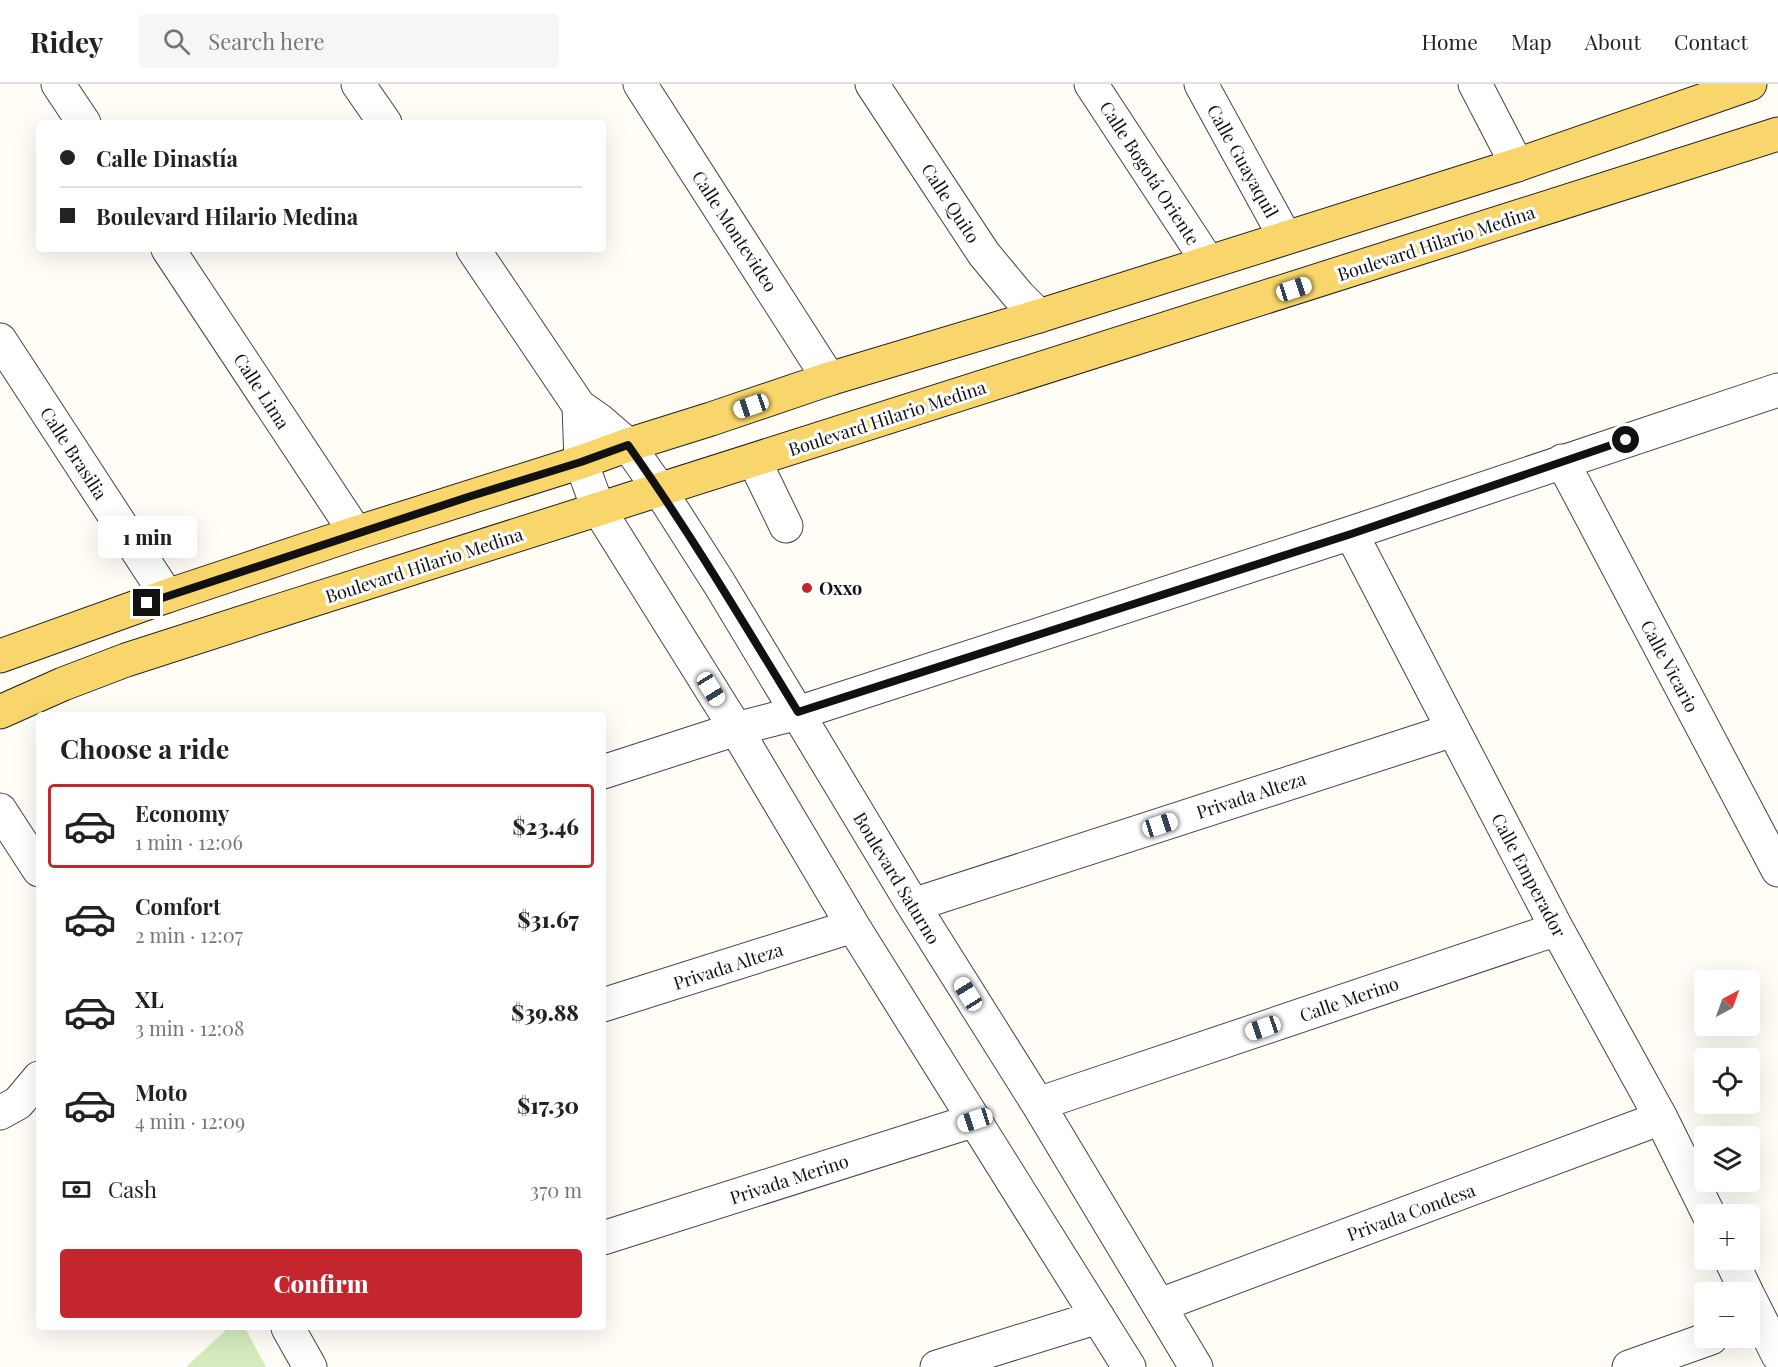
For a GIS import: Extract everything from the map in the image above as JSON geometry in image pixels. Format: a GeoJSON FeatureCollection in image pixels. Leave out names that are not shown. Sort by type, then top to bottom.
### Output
{"type":"FeatureCollection","features":[{"type":"Feature","properties":{"kind":"main road"},"geometry":{"type":"LineString","coordinates":[[0,656],[167,596],[356,533],[581,462],[829,379],[1039,316],[1517,165],[1750,84]]}},
{"type":"Feature","properties":{"kind":"main road","name":"Boulevard Hilario Medina"},"geometry":{"type":"LineString","coordinates":[[0,712],[63,684],[126,660],[1778,134]]}},
{"type":"Feature","properties":{"kind":"street"},"geometry":{"type":"LineString","coordinates":[[58,84],[82,120]]}},
{"type":"Feature","properties":{"kind":"street"},"geometry":{"type":"LineString","coordinates":[[358,84],[383,120]]}},
{"type":"Feature","properties":{"kind":"street","name":"Calle Montevideo"},"geometry":{"type":"LineString","coordinates":[[640,84],[829,379]]}},
{"type":"Feature","properties":{"kind":"street","name":"Calle Quito"},"geometry":{"type":"LineString","coordinates":[[872,84],[984,254],[1018,296],[1039,316]]}},
{"type":"Feature","properties":{"kind":"street","name":"Calle Bogotá Oriente"},"geometry":{"type":"LineString","coordinates":[[1091,84],[1208,262]]}},
{"type":"Feature","properties":{"kind":"street","name":"Calle Guayaquil"},"geometry":{"type":"LineString","coordinates":[[1202,84],[1286,237]]}},
{"type":"Feature","properties":{"kind":"street"},"geometry":{"type":"LineString","coordinates":[[1474,84],[1517,165]]}},
{"type":"Feature","properties":{"kind":"street","name":"Calle Lima"},"geometry":{"type":"LineString","coordinates":[[170,252],[356,533]]}},
{"type":"Feature","properties":{"kind":"street","name":"Boulevard Saturno"},"geometry":{"type":"LineString","coordinates":[[475,252],[579,406],[628,445],[720,583],[912,905],[1038,1104],[1161,1305],[1196,1367]]}},
{"type":"Feature","properties":{"kind":"street","name":"Calle Brasilia"},"geometry":{"type":"LineString","coordinates":[[0,340],[167,596]]}},
{"type":"Feature","properties":{"kind":"street"},"geometry":{"type":"LineString","coordinates":[[606,771],[736,729],[798,712],[1351,534],[1562,461],[1777,392]]}},
{"type":"Feature","properties":{"kind":"street"},"geometry":{"type":"LineString","coordinates":[[579,406],[581,462],[598,508],[736,729],[852,926],[1129,1367]]}},
{"type":"Feature","properties":{"kind":"street"},"geometry":{"type":"LineString","coordinates":[[754,460],[786,526]]}},
{"type":"Feature","properties":{"kind":"street","name":"Calle Vicario"},"geometry":{"type":"LineString","coordinates":[[1562,461],[1778,870]]}},
{"type":"Feature","properties":{"kind":"street","name":"Calle Emperador"},"geometry":{"type":"LineString","coordinates":[[1351,534],[1557,929],[1661,1118],[1704,1204]]}},
{"type":"Feature","properties":{"kind":"street","name":"Privada Alteza"},"geometry":{"type":"LineString","coordinates":[[912,905],[1453,730]]}},
{"type":"Feature","properties":{"kind":"street"},"geometry":{"type":"LineString","coordinates":[[0,810],[36,865]]}},
{"type":"Feature","properties":{"kind":"street","name":"Privada Alteza"},"geometry":{"type":"LineString","coordinates":[[606,1004],[852,926]]}},
{"type":"Feature","properties":{"kind":"street","name":"Calle Merino"},"geometry":{"type":"LineString","coordinates":[[1038,1104],[1557,929]]}},
{"type":"Feature","properties":{"kind":"street"},"geometry":{"type":"LineString","coordinates":[[0,1113],[18,1103],[36,1082]]}},
{"type":"Feature","properties":{"kind":"street","name":"Privada Condesa"},"geometry":{"type":"LineString","coordinates":[[1161,1305],[1661,1118]]}},
{"type":"Feature","properties":{"kind":"street","name":"Privada Merino"},"geometry":{"type":"LineString","coordinates":[[606,1237],[975,1120]]}},
{"type":"Feature","properties":{"kind":"street"},"geometry":{"type":"LineString","coordinates":[[1760,1316],[1778,1355]]}},
{"type":"Feature","properties":{"kind":"street"},"geometry":{"type":"LineString","coordinates":[[937,1367],[1098,1317]]}},
{"type":"Feature","properties":{"kind":"street"},"geometry":{"type":"LineString","coordinates":[[289,1330],[310,1367]]}},
{"type":"Feature","properties":{"kind":"street"},"geometry":{"type":"LineString","coordinates":[[1629,1367],[1694,1344]]}},
{"type":"Feature","properties":{"kind":"green space"},"geometry":{"type":"Polygon","coordinates":[[[226,1330],[246,1330],[266,1367],[186,1367],[226,1330]]]}},
{"type":"Feature","properties":{"kind":"place","name":"Oxxo"},"geometry":{"type":"Point","coordinates":[807,588]}},
{"type":"Feature","properties":{"kind":"route"},"geometry":{"type":"LineString","coordinates":[[147,603],[628,445],[720,583],[798,712],[1351,534],[1626,440]]}}]}
